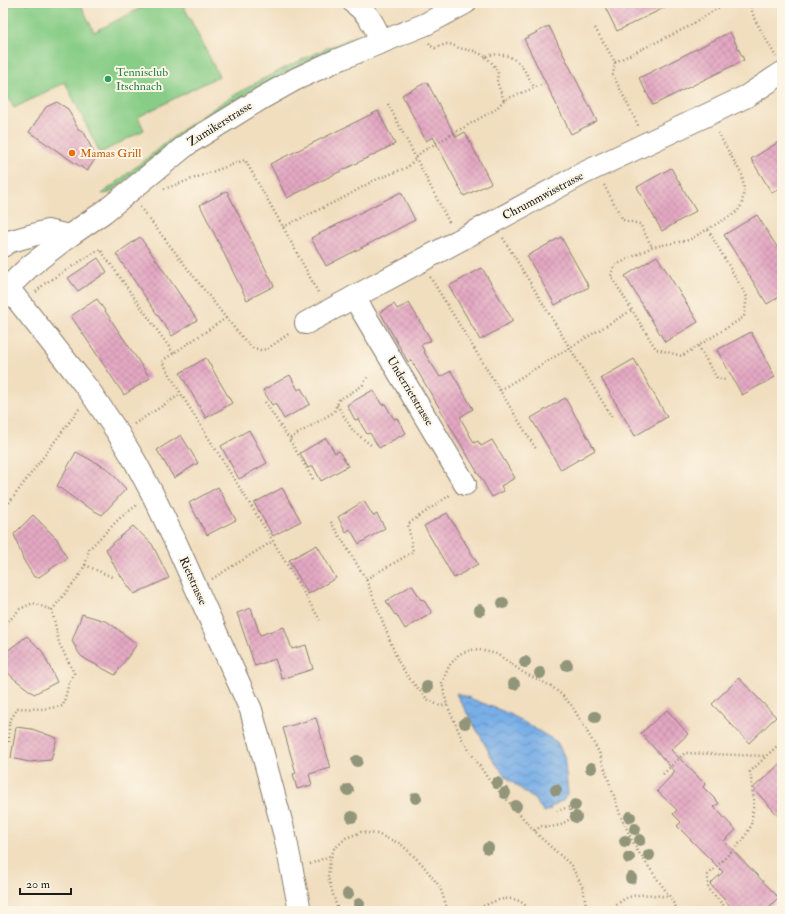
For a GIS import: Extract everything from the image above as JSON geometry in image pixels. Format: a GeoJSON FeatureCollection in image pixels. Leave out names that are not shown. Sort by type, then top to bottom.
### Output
{"type":"FeatureCollection","features":[{"type":"Feature","properties":{"kind":"street"},"geometry":{"type":"LineString","coordinates":[[354,3],[363,9],[382,42]]}},
{"type":"Feature","properties":{"kind":"street","name":"Zumikerstrasse"},"geometry":{"type":"LineString","coordinates":[[5,290],[30,266],[69,236],[104,212],[189,143],[262,98],[303,76],[426,24],[465,3]]}},
{"type":"Feature","properties":{"kind":"street","name":"Chrummwisstrasse"},"geometry":{"type":"LineString","coordinates":[[306,323],[594,168],[747,96],[780,67]]}},
{"type":"Feature","properties":{"kind":"street"},"geometry":{"type":"LineString","coordinates":[[3,246],[8,242],[47,231],[69,236]]}},
{"type":"Feature","properties":{"kind":"street","name":"Rietstrasse"},"geometry":{"type":"LineString","coordinates":[[5,290],[23,305],[91,393],[118,433],[152,494],[197,589],[251,710],[285,836],[300,911]]}},
{"type":"Feature","properties":{"kind":"street","name":"Underrietstrasse"},"geometry":{"type":"LineString","coordinates":[[354,297],[465,484]]}},
{"type":"Feature","properties":{"kind":"path"},"geometry":{"type":"LineString","coordinates":[[615,62],[686,28],[726,3]]}},
{"type":"Feature","properties":{"kind":"path"},"geometry":{"type":"LineString","coordinates":[[750,3],[754,18],[780,67]]}},
{"type":"Feature","properties":{"kind":"path"},"geometry":{"type":"LineString","coordinates":[[595,28],[615,62],[613,75],[647,144]]}},
{"type":"Feature","properties":{"kind":"path"},"geometry":{"type":"LineString","coordinates":[[428,41],[431,46],[435,48],[450,44],[485,56],[498,72],[498,82],[504,100]]}},
{"type":"Feature","properties":{"kind":"path"},"geometry":{"type":"LineString","coordinates":[[485,56],[502,54],[510,56],[516,60],[527,74],[534,88]]}},
{"type":"Feature","properties":{"kind":"path"},"geometry":{"type":"LineString","coordinates":[[283,227],[345,197],[373,181],[408,167],[421,152],[496,109],[504,100],[541,85]]}},
{"type":"Feature","properties":{"kind":"path"},"geometry":{"type":"LineString","coordinates":[[388,104],[459,241]]}},
{"type":"Feature","properties":{"kind":"path"},"geometry":{"type":"LineString","coordinates":[[707,115],[742,175],[744,189],[742,204],[737,212],[689,240],[652,247],[614,266],[611,276],[656,349],[682,356],[744,317],[747,297],[708,230]]}},
{"type":"Feature","properties":{"kind":"path"},"geometry":{"type":"LineString","coordinates":[[136,186],[155,192],[245,160],[329,311]]}},
{"type":"Feature","properties":{"kind":"path"},"geometry":{"type":"LineString","coordinates":[[594,168],[623,220],[640,224],[652,247]]}},
{"type":"Feature","properties":{"kind":"path"},"geometry":{"type":"LineString","coordinates":[[136,186],[226,318],[248,344],[253,348],[261,350],[267,349],[306,323]]}},
{"type":"Feature","properties":{"kind":"path"},"geometry":{"type":"LineString","coordinates":[[494,222],[613,419]]}},
{"type":"Feature","properties":{"kind":"path"},"geometry":{"type":"LineString","coordinates":[[23,305],[44,284],[100,249],[174,354]]}},
{"type":"Feature","properties":{"kind":"path"},"geometry":{"type":"LineString","coordinates":[[421,261],[536,449]]}},
{"type":"Feature","properties":{"kind":"path"},"geometry":{"type":"LineString","coordinates":[[500,390],[632,310]]}},
{"type":"Feature","properties":{"kind":"path"},"geometry":{"type":"LineString","coordinates":[[226,318],[162,361],[320,620]]}},
{"type":"Feature","properties":{"kind":"path"},"geometry":{"type":"LineString","coordinates":[[698,346],[717,378],[725,380]]}},
{"type":"Feature","properties":{"kind":"path"},"geometry":{"type":"LineString","coordinates":[[289,439],[334,412],[339,400],[362,386],[368,376]]}},
{"type":"Feature","properties":{"kind":"path"},"geometry":{"type":"LineString","coordinates":[[3,498],[9,503],[91,393]]}},
{"type":"Feature","properties":{"kind":"path"},"geometry":{"type":"LineString","coordinates":[[118,433],[181,394]]}},
{"type":"Feature","properties":{"kind":"path"},"geometry":{"type":"LineString","coordinates":[[265,402],[313,479]]}},
{"type":"Feature","properties":{"kind":"path"},"geometry":{"type":"LineString","coordinates":[[337,405],[353,431],[371,444]]}},
{"type":"Feature","properties":{"kind":"path"},"geometry":{"type":"LineString","coordinates":[[366,579],[413,552],[408,524],[465,484]]}},
{"type":"Feature","properties":{"kind":"path"},"geometry":{"type":"LineString","coordinates":[[52,610],[79,576],[85,565],[89,549],[120,518],[152,494]]}},
{"type":"Feature","properties":{"kind":"path"},"geometry":{"type":"LineString","coordinates":[[331,522],[366,579],[398,661],[408,677],[427,699],[440,706],[447,705]]}},
{"type":"Feature","properties":{"kind":"path"},"geometry":{"type":"LineString","coordinates":[[197,589],[273,541]]}},
{"type":"Feature","properties":{"kind":"path"},"geometry":{"type":"LineString","coordinates":[[85,565],[112,577]]}},
{"type":"Feature","properties":{"kind":"path"},"geometry":{"type":"LineString","coordinates":[[3,627],[20,609],[33,603],[52,610]]}},
{"type":"Feature","properties":{"kind":"path"},"geometry":{"type":"LineString","coordinates":[[9,742],[9,722],[18,708],[43,709],[63,706],[69,683],[74,673],[59,643],[52,610]]}},
{"type":"Feature","properties":{"kind":"path"},"geometry":{"type":"LineString","coordinates":[[586,911],[583,888],[571,866],[535,831],[489,780],[463,741],[447,705],[442,683],[449,666],[458,654],[475,649],[497,654],[524,673],[551,686],[572,706],[599,752],[621,817],[637,850],[678,911]]}},
{"type":"Feature","properties":{"kind":"path"},"geometry":{"type":"LineString","coordinates":[[729,911],[708,889],[708,876],[743,840],[751,826],[754,801],[750,772],[782,741]]}},
{"type":"Feature","properties":{"kind":"path"},"geometry":{"type":"LineString","coordinates":[[662,774],[685,753],[766,756]]}},
{"type":"Feature","properties":{"kind":"path"},"geometry":{"type":"LineString","coordinates":[[535,831],[541,826],[551,827],[561,825],[572,816],[569,807],[557,811]]}},
{"type":"Feature","properties":{"kind":"path"},"geometry":{"type":"LineString","coordinates":[[338,911],[328,877],[330,860],[334,849],[346,838],[361,832],[377,834],[401,844],[422,864],[440,887],[448,911]]}},
{"type":"Feature","properties":{"kind":"path"},"geometry":{"type":"LineString","coordinates":[[292,867],[310,864],[332,855]]}},
{"type":"Feature","properties":{"kind":"path"},"geometry":{"type":"LineString","coordinates":[[611,911],[626,898],[640,894],[670,897]]}},
{"type":"Feature","properties":{"kind":"path"},"geometry":{"type":"LineString","coordinates":[[478,911],[480,908],[496,900],[507,898],[521,902],[529,911]]}},
{"type":"Feature","properties":{"kind":"green space","name":"Tennisclub Itschnach"},"geometry":{"type":"Polygon","coordinates":[[[14,3],[80,3],[94,32],[151,3],[182,3],[219,76],[138,117],[144,130],[100,153],[65,82],[14,108],[3,87],[3,8],[14,3]]]}},
{"type":"Feature","properties":{"kind":"green space"},"geometry":{"type":"Polygon","coordinates":[[[355,36],[345,44],[282,74],[239,98],[188,131],[110,193],[102,194],[186,127],[228,99],[259,81],[301,60],[355,36]]]}},
{"type":"Feature","properties":{"kind":"water"},"geometry":{"type":"Polygon","coordinates":[[[457,693],[510,714],[557,742],[564,756],[568,792],[563,801],[556,803],[556,805],[550,807],[551,809],[544,812],[535,800],[507,778],[493,760],[456,694],[457,693]]]}},
{"type":"Feature","properties":{"kind":"building"},"geometry":{"type":"Polygon","coordinates":[[[603,3],[674,3],[617,31],[603,3]]]}},
{"type":"Feature","properties":{"kind":"building"},"geometry":{"type":"Polygon","coordinates":[[[549,26],[597,121],[571,134],[524,39],[549,26]]]}},
{"type":"Feature","properties":{"kind":"building"},"geometry":{"type":"Polygon","coordinates":[[[730,32],[744,60],[653,105],[639,78],[730,32]]]}},
{"type":"Feature","properties":{"kind":"building"},"geometry":{"type":"Polygon","coordinates":[[[427,82],[456,137],[465,132],[491,183],[464,196],[433,137],[426,141],[402,95],[427,82]]]}},
{"type":"Feature","properties":{"kind":"building"},"geometry":{"type":"Polygon","coordinates":[[[57,102],[68,109],[78,129],[84,132],[96,158],[87,171],[29,132],[46,107],[57,102]]]}},
{"type":"Feature","properties":{"kind":"building"},"geometry":{"type":"Polygon","coordinates":[[[378,111],[395,144],[287,198],[270,164],[378,111]]]}},
{"type":"Feature","properties":{"kind":"building"},"geometry":{"type":"Polygon","coordinates":[[[782,140],[782,187],[772,193],[751,159],[782,140]]]}},
{"type":"Feature","properties":{"kind":"building"},"geometry":{"type":"Polygon","coordinates":[[[671,168],[696,211],[662,231],[637,187],[671,168]]]}},
{"type":"Feature","properties":{"kind":"building"},"geometry":{"type":"Polygon","coordinates":[[[227,191],[274,286],[247,300],[200,205],[227,191]]]}},
{"type":"Feature","properties":{"kind":"building"},"geometry":{"type":"Polygon","coordinates":[[[401,192],[415,220],[326,266],[311,238],[401,192]]]}},
{"type":"Feature","properties":{"kind":"building"},"geometry":{"type":"Polygon","coordinates":[[[757,215],[782,255],[782,295],[767,304],[724,235],[757,215]]]}},
{"type":"Feature","properties":{"kind":"building"},"geometry":{"type":"Polygon","coordinates":[[[140,237],[197,320],[172,336],[116,254],[140,237]]]}},
{"type":"Feature","properties":{"kind":"building"},"geometry":{"type":"Polygon","coordinates":[[[561,237],[589,287],[555,305],[527,256],[561,237]]]}},
{"type":"Feature","properties":{"kind":"building"},"geometry":{"type":"Polygon","coordinates":[[[657,256],[698,322],[665,342],[625,276],[657,256]]]}},
{"type":"Feature","properties":{"kind":"building"},"geometry":{"type":"Polygon","coordinates":[[[98,258],[107,272],[78,291],[68,278],[98,258]]]}},
{"type":"Feature","properties":{"kind":"building"},"geometry":{"type":"Polygon","coordinates":[[[482,268],[513,321],[480,340],[449,286],[482,268]]]}},
{"type":"Feature","properties":{"kind":"building"},"geometry":{"type":"Polygon","coordinates":[[[97,299],[150,378],[124,395],[71,316],[97,299]]]}},
{"type":"Feature","properties":{"kind":"building"},"geometry":{"type":"Polygon","coordinates":[[[409,303],[431,340],[421,345],[424,352],[440,377],[451,371],[473,409],[460,417],[474,443],[478,441],[481,446],[492,440],[515,478],[501,486],[504,491],[492,497],[411,360],[408,362],[380,312],[394,304],[397,309],[409,303]]]}},
{"type":"Feature","properties":{"kind":"building"},"geometry":{"type":"Polygon","coordinates":[[[751,332],[775,377],[742,395],[717,350],[751,332]]]}},
{"type":"Feature","properties":{"kind":"building"},"geometry":{"type":"Polygon","coordinates":[[[206,358],[232,403],[206,418],[180,373],[206,358]]]}},
{"type":"Feature","properties":{"kind":"building"},"geometry":{"type":"Polygon","coordinates":[[[634,359],[667,417],[635,436],[601,378],[634,359]]]}},
{"type":"Feature","properties":{"kind":"building"},"geometry":{"type":"Polygon","coordinates":[[[290,375],[298,390],[301,388],[310,404],[284,419],[275,403],[272,405],[263,390],[290,375]]]}},
{"type":"Feature","properties":{"kind":"building"},"geometry":{"type":"Polygon","coordinates":[[[373,390],[382,405],[385,404],[394,419],[397,418],[406,433],[379,448],[370,433],[367,434],[358,419],[355,420],[347,405],[373,390]]]}},
{"type":"Feature","properties":{"kind":"building"},"geometry":{"type":"Polygon","coordinates":[[[565,398],[595,450],[561,470],[531,418],[565,398]]]}},
{"type":"Feature","properties":{"kind":"building"},"geometry":{"type":"Polygon","coordinates":[[[249,430],[267,463],[239,479],[221,446],[249,430]]]}},
{"type":"Feature","properties":{"kind":"building"},"geometry":{"type":"Polygon","coordinates":[[[181,435],[198,463],[174,478],[157,450],[181,435]]]}},
{"type":"Feature","properties":{"kind":"building"},"geometry":{"type":"Polygon","coordinates":[[[326,438],[335,453],[339,451],[348,466],[321,481],[313,466],[308,468],[300,453],[326,438]]]}},
{"type":"Feature","properties":{"kind":"building"},"geometry":{"type":"Polygon","coordinates":[[[76,452],[108,469],[126,489],[102,515],[82,504],[57,486],[76,452]]]}},
{"type":"Feature","properties":{"kind":"building"},"geometry":{"type":"Polygon","coordinates":[[[218,487],[236,520],[207,535],[189,503],[218,487]]]}},
{"type":"Feature","properties":{"kind":"building"},"geometry":{"type":"Polygon","coordinates":[[[282,488],[301,521],[273,536],[254,503],[282,488]]]}},
{"type":"Feature","properties":{"kind":"building"},"geometry":{"type":"Polygon","coordinates":[[[364,501],[373,516],[377,514],[385,528],[359,544],[350,529],[346,532],[338,517],[364,501]]]}},
{"type":"Feature","properties":{"kind":"building"},"geometry":{"type":"Polygon","coordinates":[[[447,513],[478,564],[454,578],[424,526],[447,513]]]}},
{"type":"Feature","properties":{"kind":"building"},"geometry":{"type":"Polygon","coordinates":[[[33,515],[57,539],[67,558],[39,577],[34,577],[23,559],[14,534],[33,515]]]}},
{"type":"Feature","properties":{"kind":"building"},"geometry":{"type":"Polygon","coordinates":[[[133,526],[152,544],[169,578],[134,594],[116,569],[106,549],[133,526]]]}},
{"type":"Feature","properties":{"kind":"building"},"geometry":{"type":"Polygon","coordinates":[[[317,545],[336,578],[308,594],[289,560],[317,545]]]}},
{"type":"Feature","properties":{"kind":"building"},"geometry":{"type":"Polygon","coordinates":[[[412,585],[421,600],[423,599],[432,613],[405,629],[386,601],[412,585]]]}},
{"type":"Feature","properties":{"kind":"building"},"geometry":{"type":"Polygon","coordinates":[[[251,608],[260,635],[284,627],[292,649],[306,645],[313,669],[282,679],[275,659],[255,666],[237,613],[251,608]]]}},
{"type":"Feature","properties":{"kind":"building"},"geometry":{"type":"Polygon","coordinates":[[[82,614],[108,622],[137,644],[115,675],[80,655],[72,641],[82,614]]]}},
{"type":"Feature","properties":{"kind":"building"},"geometry":{"type":"Polygon","coordinates":[[[27,636],[42,651],[57,682],[34,694],[12,677],[3,667],[3,654],[27,636]]]}},
{"type":"Feature","properties":{"kind":"building"},"geometry":{"type":"Polygon","coordinates":[[[739,678],[776,717],[749,743],[712,704],[739,678]]]}},
{"type":"Feature","properties":{"kind":"building"},"geometry":{"type":"Polygon","coordinates":[[[667,710],[688,734],[671,750],[705,784],[703,787],[719,803],[714,807],[736,830],[724,841],[779,898],[766,911],[735,911],[710,884],[723,872],[677,826],[681,822],[673,814],[677,810],[657,791],[675,772],[641,733],[667,710]]]}},
{"type":"Feature","properties":{"kind":"building"},"geometry":{"type":"Polygon","coordinates":[[[316,718],[331,768],[309,774],[312,785],[297,789],[293,774],[296,773],[283,728],[316,718]]]}},
{"type":"Feature","properties":{"kind":"building"},"geometry":{"type":"Polygon","coordinates":[[[16,727],[32,729],[57,738],[51,760],[29,762],[11,758],[16,727]]]}},
{"type":"Feature","properties":{"kind":"building"},"geometry":{"type":"Polygon","coordinates":[[[782,762],[782,820],[753,788],[782,762]]]}},
{"type":"Feature","properties":{"kind":"place","name":"Tennisclub Itschnach"},"geometry":{"type":"Point","coordinates":[108,79]}},
{"type":"Feature","properties":{"kind":"place","name":"Mamas Grill"},"geometry":{"type":"Point","coordinates":[72,153]}}]}
